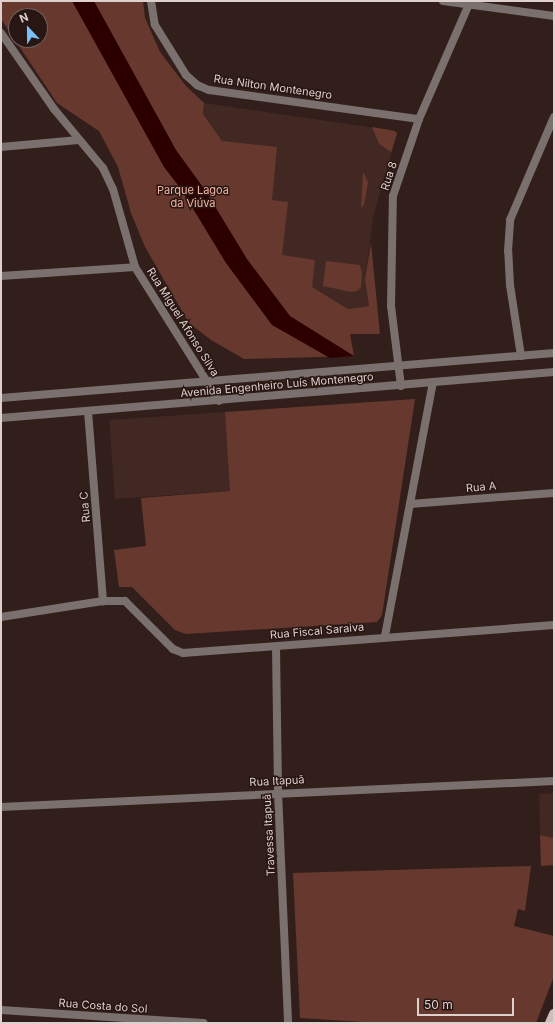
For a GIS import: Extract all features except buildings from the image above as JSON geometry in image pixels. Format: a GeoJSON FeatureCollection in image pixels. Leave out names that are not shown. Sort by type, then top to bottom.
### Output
{"type":"FeatureCollection","features":[{"type":"Feature","properties":{"kind":"main road"},"geometry":{"type":"LineString","coordinates":[[550,1023],[554,1014]]}},
{"type":"Feature","properties":{"kind":"street","name":"Rua Nilton Montenegro"},"geometry":{"type":"LineString","coordinates":[[151,1],[156,25],[186,75],[197,86],[209,90],[419,118]]}},
{"type":"Feature","properties":{"kind":"street"},"geometry":{"type":"LineString","coordinates":[[443,1],[554,16]]}},
{"type":"Feature","properties":{"kind":"street","name":"Rua 8"},"geometry":{"type":"LineString","coordinates":[[401,386],[391,306],[393,196],[419,118],[469,4]]}},
{"type":"Feature","properties":{"kind":"street"},"geometry":{"type":"LineString","coordinates":[[1,33],[79,140],[103,168],[113,189],[135,267]]}},
{"type":"Feature","properties":{"kind":"street"},"geometry":{"type":"LineString","coordinates":[[521,356],[510,285],[508,250],[510,220],[554,117]]}},
{"type":"Feature","properties":{"kind":"street"},"geometry":{"type":"LineString","coordinates":[[1,147],[79,140]]}},
{"type":"Feature","properties":{"kind":"street","name":"Rua Miguel Afonso Silva"},"geometry":{"type":"LineString","coordinates":[[1,276],[135,267],[219,401]]}},
{"type":"Feature","properties":{"kind":"street","name":"Avenida Engenheiro Luís Montenegro"},"geometry":{"type":"LineString","coordinates":[[1,398],[209,383],[399,365],[554,353]]}},
{"type":"Feature","properties":{"kind":"street","name":"Avenida Engenheiro Luís Montenegro"},"geometry":{"type":"LineString","coordinates":[[1,418],[401,386],[554,372]]}},
{"type":"Feature","properties":{"kind":"street"},"geometry":{"type":"LineString","coordinates":[[385,636],[433,383]]}},
{"type":"Feature","properties":{"kind":"street","name":"Rua C"},"geometry":{"type":"LineString","coordinates":[[88,411],[103,601]]}},
{"type":"Feature","properties":{"kind":"street","name":"Rua A"},"geometry":{"type":"LineString","coordinates":[[410,504],[554,493]]}},
{"type":"Feature","properties":{"kind":"street","name":"Rua Fiscal Saraiva"},"geometry":{"type":"LineString","coordinates":[[1,616],[103,601],[130,603],[178,652],[554,625]]}},
{"type":"Feature","properties":{"kind":"street","name":"Travessa Itapuã"},"geometry":{"type":"LineString","coordinates":[[276,646],[278,792],[288,1023]]}},
{"type":"Feature","properties":{"kind":"street","name":"Rua Itapuã"},"geometry":{"type":"LineString","coordinates":[[1,807],[278,792],[554,781]]}},
{"type":"Feature","properties":{"kind":"street","name":"Rua Costa do Sol"},"geometry":{"type":"LineString","coordinates":[[1,1010],[106,1020],[204,1023]]}},
{"type":"Feature","properties":{"kind":"shaded area"},"geometry":{"type":"Polygon","coordinates":[[[72,1],[94,1],[176,150],[205,190],[247,259],[290,316],[354,356],[330,358],[272,325],[226,263],[181,189],[164,167],[72,1]]]}},
{"type":"Feature","properties":{"kind":"shaded area"},"geometry":{"type":"Polygon","coordinates":[[[204,103],[395,131],[397,134],[373,217],[365,279],[369,306],[348,309],[305,283],[277,252],[222,141],[203,114],[204,103]]]}},
{"type":"Feature","properties":{"kind":"shaded area"},"geometry":{"type":"Polygon","coordinates":[[[225,412],[231,491],[115,499],[109,420],[225,412]]]}},
{"type":"Feature","properties":{"kind":"shaded area"},"geometry":{"type":"Polygon","coordinates":[[[554,793],[554,838],[540,835],[539,794],[554,793]]]}},
{"type":"Feature","properties":{"kind":"green space","name":"Parque Lagoa da Viúva"},"geometry":{"type":"Polygon","coordinates":[[[1,1],[143,1],[145,18],[160,52],[186,86],[204,103],[203,114],[222,141],[277,147],[272,200],[288,202],[282,255],[315,260],[312,287],[348,309],[369,306],[365,279],[371,243],[380,334],[350,334],[354,356],[244,359],[211,340],[189,323],[145,247],[131,213],[118,167],[99,131],[57,103],[20,48],[48,48],[48,8],[8,8],[8,30],[1,19],[1,1]]]}},
{"type":"Feature","properties":{"kind":"green space"},"geometry":{"type":"Polygon","coordinates":[[[372,127],[395,131],[397,134],[391,152],[379,144],[372,127]]]}},
{"type":"Feature","properties":{"kind":"green space"},"geometry":{"type":"Polygon","coordinates":[[[363,172],[368,182],[364,205],[361,208],[363,172]]]}},
{"type":"Feature","properties":{"kind":"green space"},"geometry":{"type":"Polygon","coordinates":[[[326,261],[360,265],[362,273],[361,287],[357,291],[351,292],[323,286],[326,261]]]}},
{"type":"Feature","properties":{"kind":"green space"},"geometry":{"type":"Polygon","coordinates":[[[415,399],[382,615],[377,622],[186,634],[175,630],[132,587],[119,587],[114,550],[146,546],[141,498],[230,491],[225,412],[415,399]]]}},
{"type":"Feature","properties":{"kind":"green space"},"geometry":{"type":"Polygon","coordinates":[[[540,835],[554,838],[554,865],[541,866],[540,835]]]}},
{"type":"Feature","properties":{"kind":"green space"},"geometry":{"type":"Polygon","coordinates":[[[531,866],[525,911],[518,909],[514,926],[554,936],[554,976],[536,1023],[379,1023],[300,1018],[293,873],[531,866]]]}}]}
